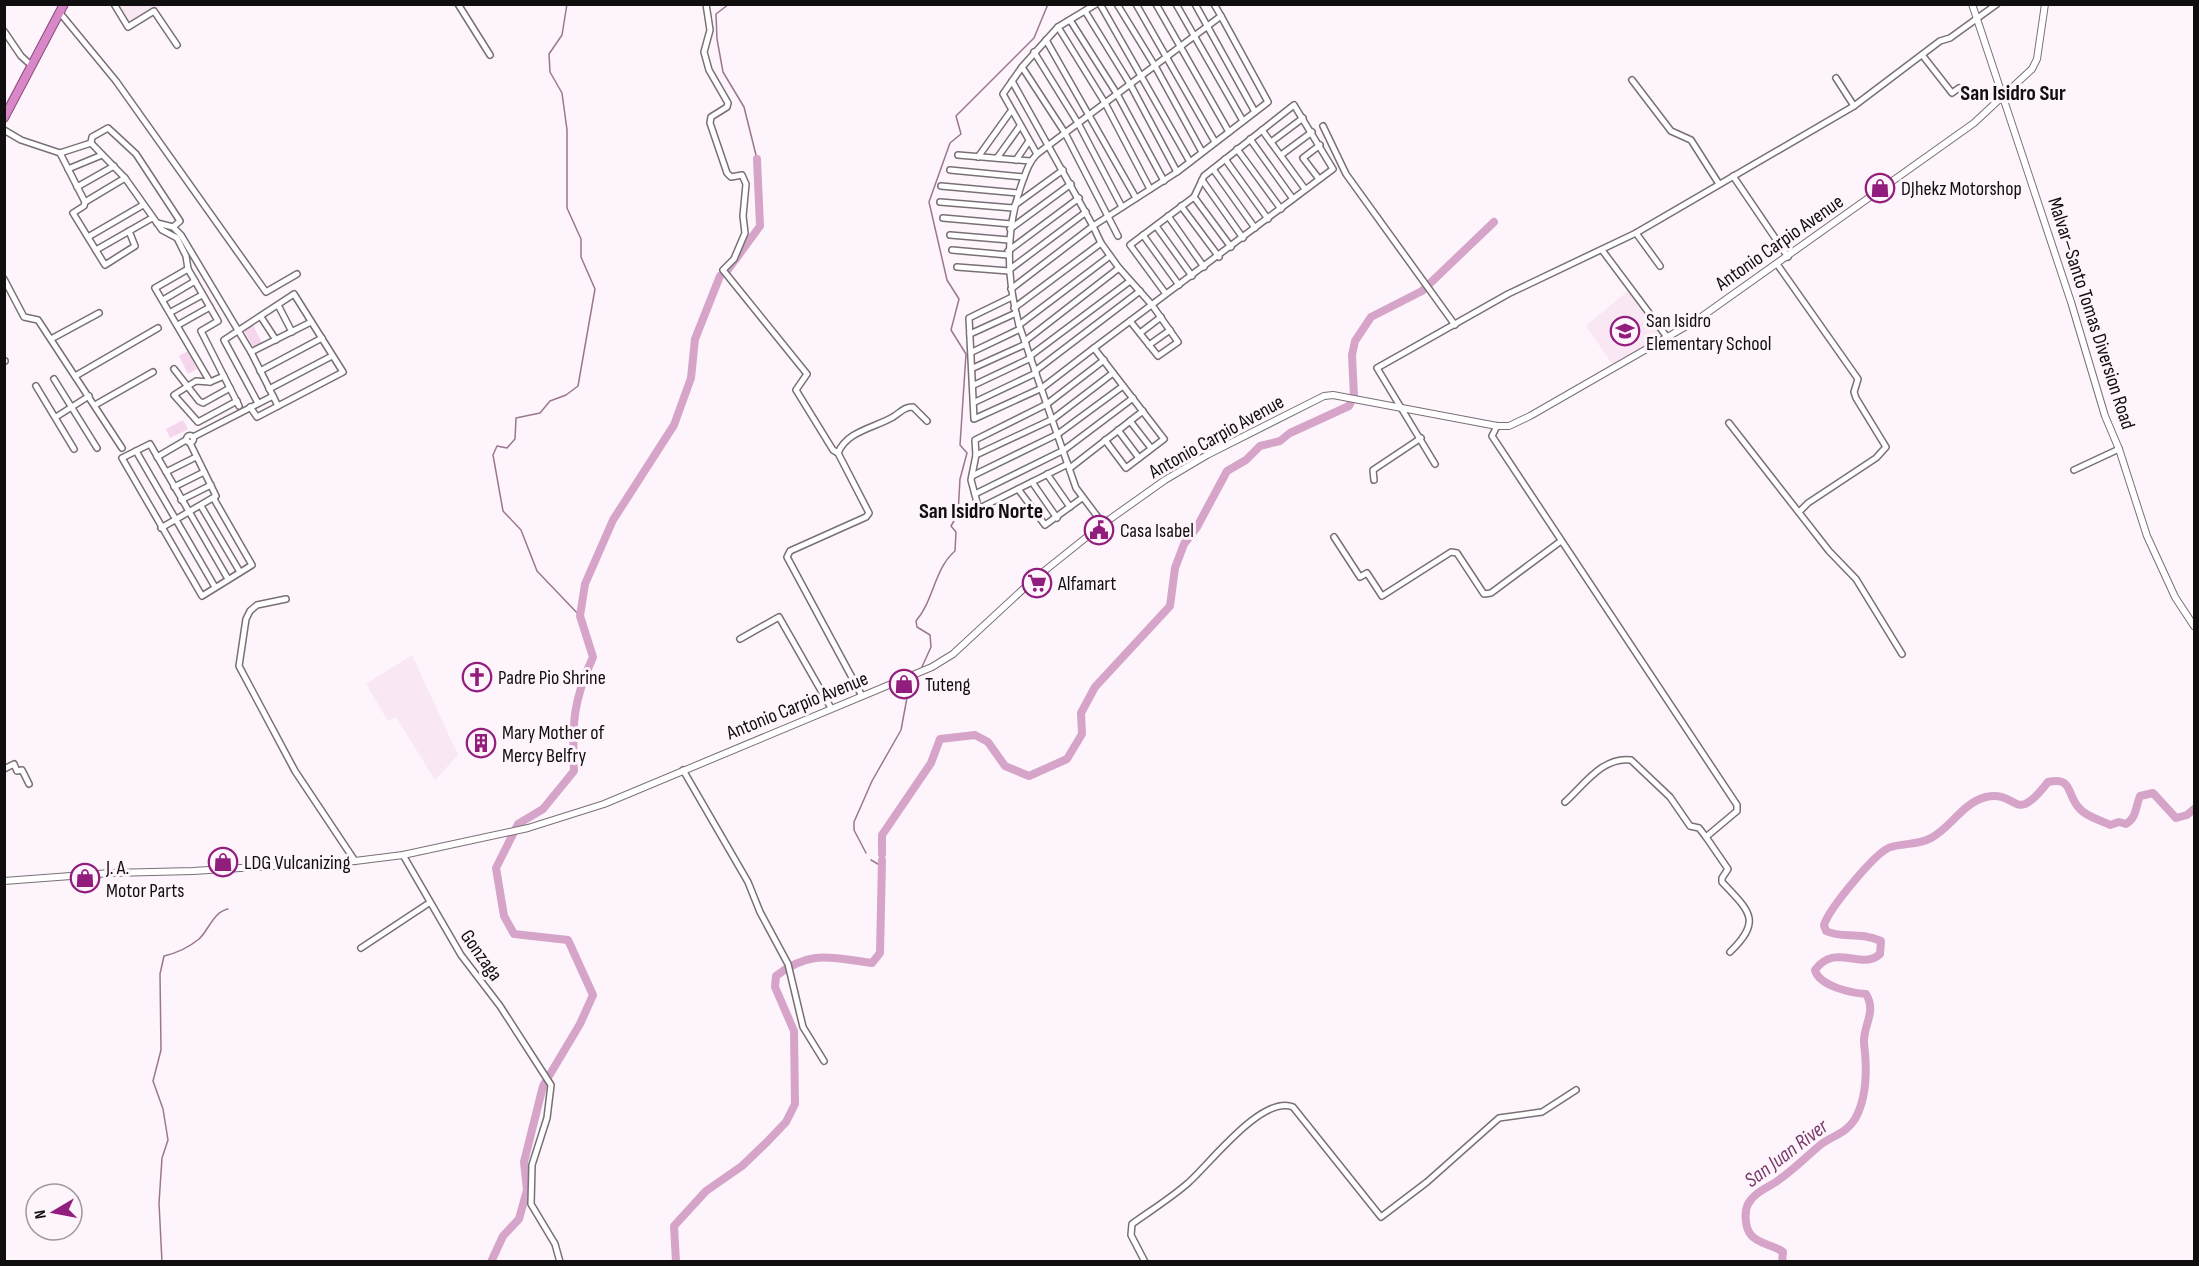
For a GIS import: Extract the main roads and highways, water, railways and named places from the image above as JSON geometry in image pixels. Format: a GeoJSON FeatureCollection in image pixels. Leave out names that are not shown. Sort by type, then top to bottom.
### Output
{"type":"FeatureCollection","features":[{"type":"Feature","properties":{"kind":"highway"},"geometry":{"type":"LineString","coordinates":[[4,118],[64,4]]}},
{"type":"Feature","properties":{"kind":"waterway"},"geometry":{"type":"LineString","coordinates":[[567,4],[562,35],[549,54],[550,72],[562,93],[567,130],[567,208],[581,239],[581,257],[595,289],[578,386],[566,395],[550,401],[540,413],[516,418],[515,439],[507,448],[497,446],[493,455],[503,511],[521,530],[537,571],[580,616]]}},
{"type":"Feature","properties":{"kind":"waterway"},"geometry":{"type":"LineString","coordinates":[[729,4],[716,14],[717,39],[723,72],[744,107],[757,159]]}},
{"type":"Feature","properties":{"kind":"waterway"},"geometry":{"type":"LineString","coordinates":[[921,669],[931,647],[930,635],[917,627],[916,621],[927,604],[948,558],[955,551],[956,532],[951,526],[958,514],[960,479],[967,453],[960,445],[966,354],[951,330],[959,299],[947,280],[929,202],[950,143],[961,134],[956,116],[1034,38],[1048,4]]}},
{"type":"Feature","properties":{"kind":"waterway"},"geometry":{"type":"LineString","coordinates":[[727,271],[760,226],[757,159]]}},
{"type":"Feature","properties":{"kind":"waterway"},"geometry":{"type":"LineString","coordinates":[[882,854],[882,835],[931,763],[940,739],[975,735],[988,742],[1005,766],[1029,776],[1067,759],[1082,734],[1081,713],[1095,687],[1170,606],[1175,568],[1184,544],[1197,527],[1227,471],[1246,460],[1260,446],[1280,441],[1290,433],[1349,406],[1354,396],[1352,355],[1355,341],[1371,317],[1422,291],[1494,222]]}},
{"type":"Feature","properties":{"kind":"waterway"},"geometry":{"type":"LineString","coordinates":[[491,1262],[503,1236],[519,1219],[527,1190],[524,1162],[543,1086],[580,1024],[593,995],[568,940],[514,934],[504,916],[496,868],[518,824],[543,809],[574,771],[575,712],[581,687],[593,657],[580,616],[585,584],[613,520],[674,425],[691,378],[695,339],[720,276]]}},
{"type":"Feature","properties":{"kind":"waterway"},"geometry":{"type":"LineString","coordinates":[[866,853],[854,830],[854,822],[872,781],[901,730],[909,687],[917,676]]}},
{"type":"Feature","properties":{"kind":"waterway","name":"San Juan River"},"geometry":{"type":"LineString","coordinates":[[1782,1262],[1783,1252],[1754,1238],[1749,1232],[1746,1211],[1748,1204],[1759,1192],[1776,1182],[1824,1143],[1847,1128],[1859,1110],[1866,1081],[1864,1036],[1870,1013],[1869,1001],[1866,994],[1844,990],[1829,984],[1818,976],[1815,970],[1831,958],[1865,960],[1880,954],[1881,941],[1865,936],[1838,935],[1826,931],[1824,925],[1834,907],[1865,869],[1891,847],[1922,842],[1938,834],[1963,810],[1978,800],[1997,796],[2022,805],[2037,795],[2048,782],[2056,781],[2066,784],[2076,804],[2083,812],[2110,825],[2119,822],[2126,824],[2134,815],[2140,796],[2153,793],[2176,818],[2187,815],[2194,809]]}},
{"type":"Feature","properties":{"kind":"waterway"},"geometry":{"type":"LineString","coordinates":[[871,860],[883,867]]}},
{"type":"Feature","properties":{"kind":"waterway"},"geometry":{"type":"LineString","coordinates":[[676,1262],[674,1226],[706,1191],[742,1166],[767,1142],[786,1122],[795,1104],[794,1031],[775,987],[776,976],[800,962],[822,957],[872,963],[880,953],[882,860]]}},
{"type":"Feature","properties":{"kind":"waterway"},"geometry":{"type":"LineString","coordinates":[[162,1262],[159,1203],[162,1158],[168,1140],[163,1109],[153,1081],[161,1050],[160,974],[164,956],[182,950],[195,942],[219,914],[228,909]]}},
{"type":"Feature","properties":{"kind":"place","name":"DJhekz Motorshop"},"geometry":{"type":"Point","coordinates":[1880,188]}},
{"type":"Feature","properties":{"kind":"place","name":"San Isidro Elementary School"},"geometry":{"type":"Point","coordinates":[1625,331]}},
{"type":"Feature","properties":{"kind":"place","name":"Casa Isabel"},"geometry":{"type":"Point","coordinates":[1099,530]}},
{"type":"Feature","properties":{"kind":"place","name":"Alfamart"},"geometry":{"type":"Point","coordinates":[1037,583]}},
{"type":"Feature","properties":{"kind":"place","name":"Padre Pio Shrine"},"geometry":{"type":"Point","coordinates":[477,677]}},
{"type":"Feature","properties":{"kind":"place","name":"Tuteng"},"geometry":{"type":"Point","coordinates":[904,684]}},
{"type":"Feature","properties":{"kind":"place","name":"Mary Mother of Mercy Belfry"},"geometry":{"type":"Point","coordinates":[481,743]}},
{"type":"Feature","properties":{"kind":"place","name":"LDG Vulcanizing"},"geometry":{"type":"Point","coordinates":[223,862]}},
{"type":"Feature","properties":{"kind":"place","name":"J. A. Motor Parts"},"geometry":{"type":"Point","coordinates":[85,878]}},
{"type":"Feature","properties":{"kind":"district","name":"San Isidro Sur"},"geometry":{"type":"Point","coordinates":[2013,92]}},
{"type":"Feature","properties":{"kind":"district","name":"San Isidro Norte"},"geometry":{"type":"Point","coordinates":[981,510]}}]}
